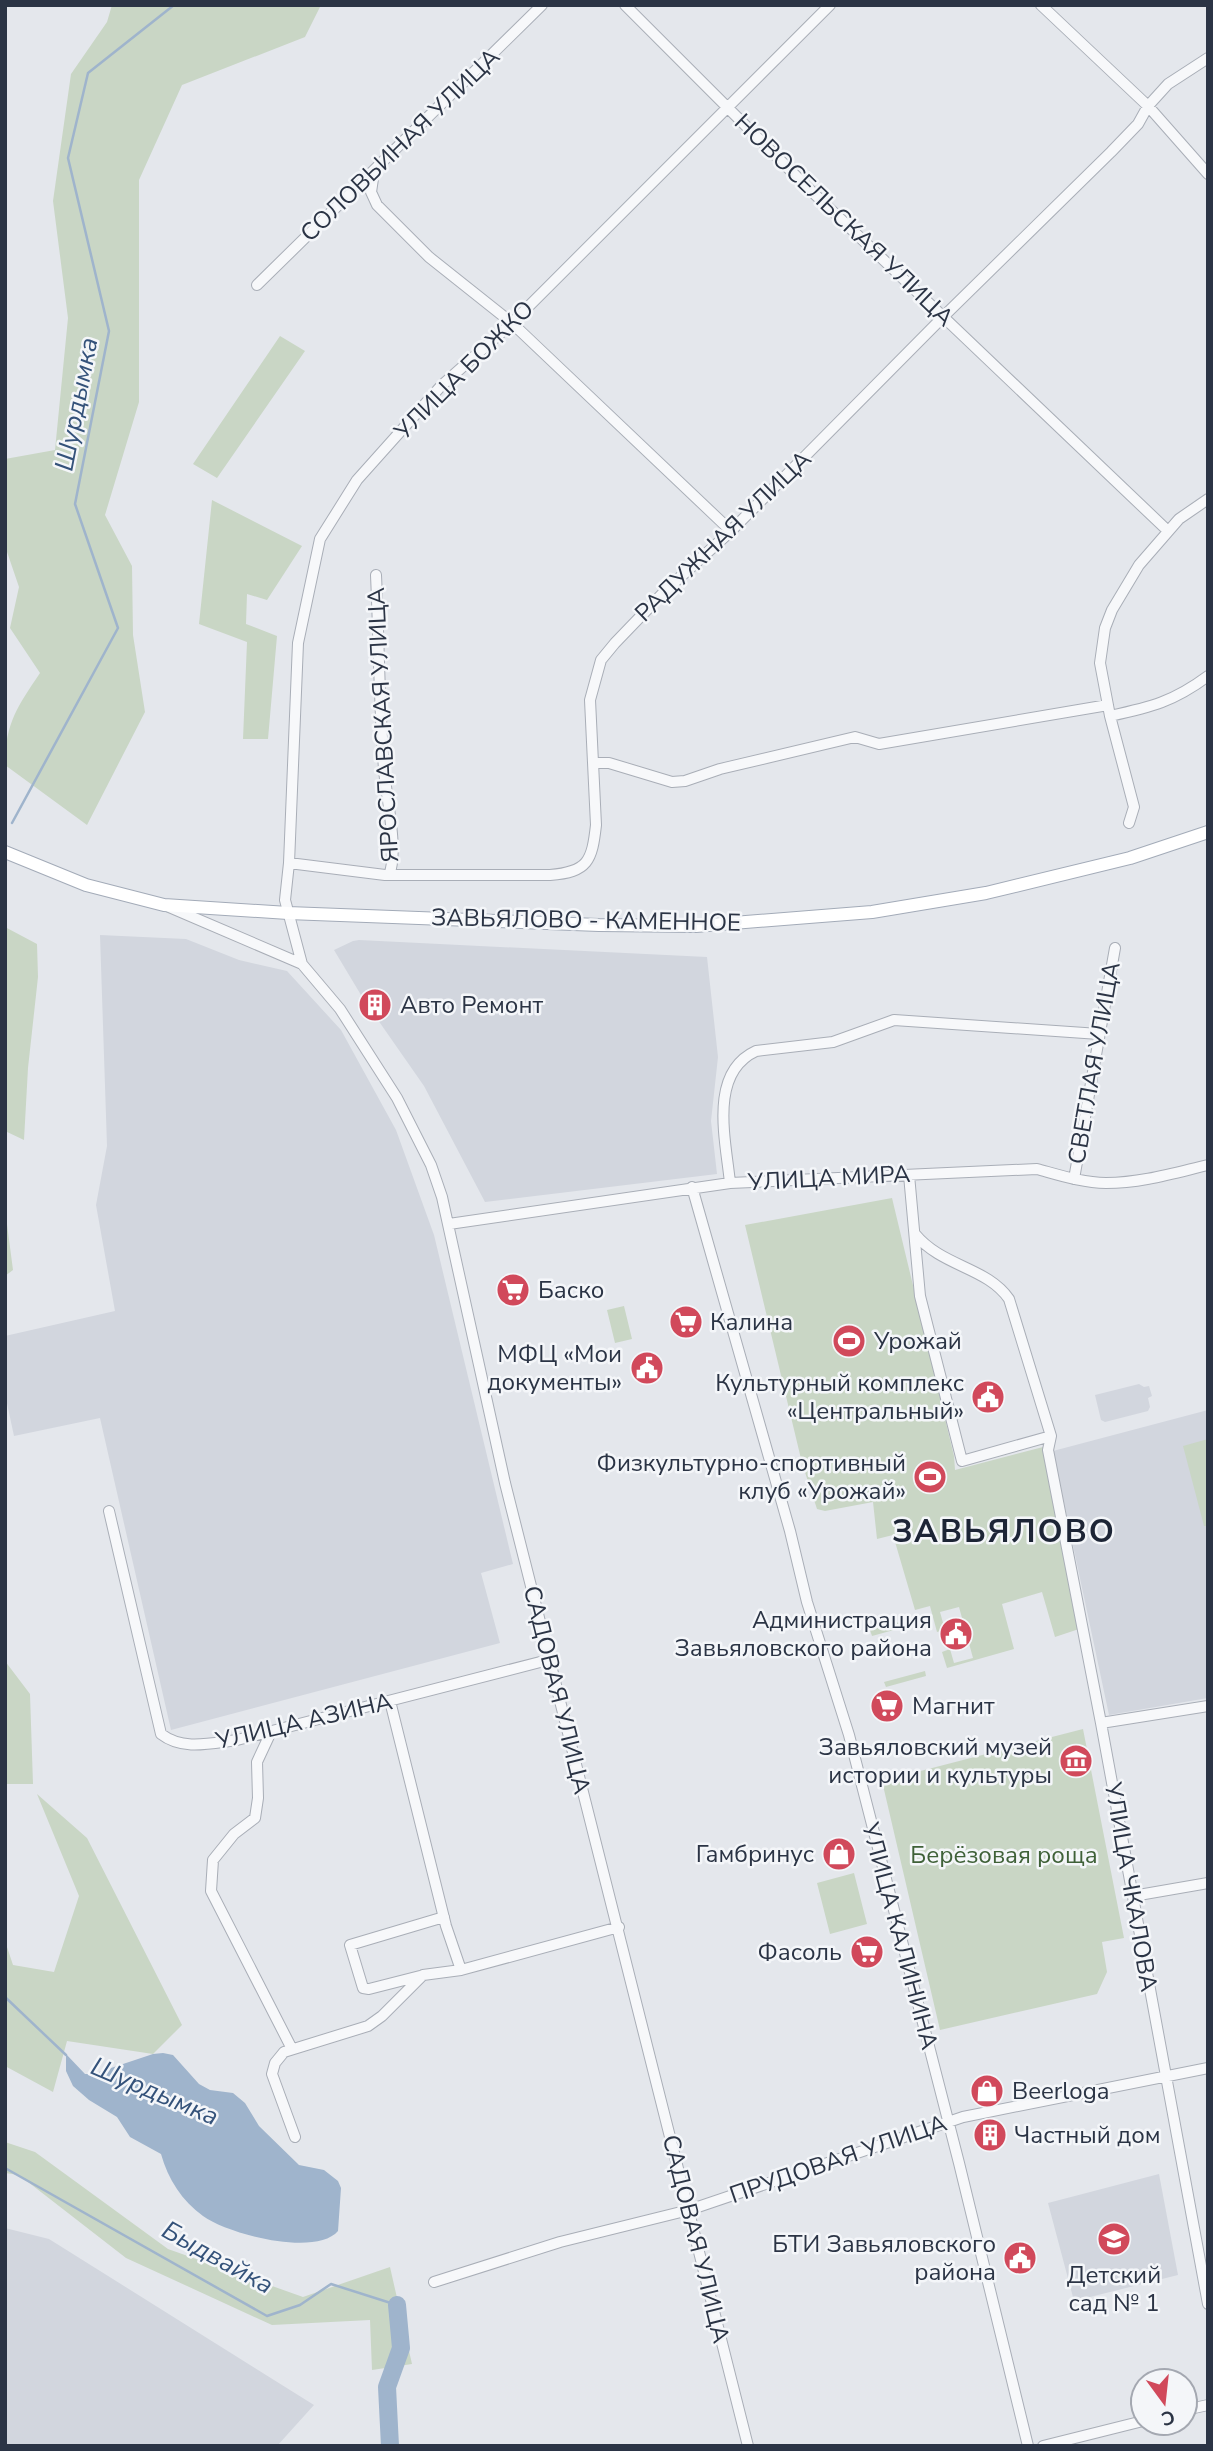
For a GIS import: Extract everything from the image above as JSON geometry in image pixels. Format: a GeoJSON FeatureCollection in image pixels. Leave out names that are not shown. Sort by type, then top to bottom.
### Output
{"type":"FeatureCollection","features":[{"type":"Feature","properties":{"kind":"main road","name":"ЗАВЬЯЛОВО - КАМЕННОЕ"},"geometry":{"type":"LineString","coordinates":[[5,852],[86,885],[164,905],[288,913],[696,926],[872,912],[986,893],[1130,858],[1208,832]]}},
{"type":"Feature","properties":{"kind":"street","name":"СОЛОВЬИНАЯ УЛИЦА"},"geometry":{"type":"LineString","coordinates":[[257,285],[542,5]]}},
{"type":"Feature","properties":{"kind":"street","name":"НОВОСЕЛЬСКАЯ УЛИЦА"},"geometry":{"type":"LineString","coordinates":[[625,5],[727,107],[1168,531]]}},
{"type":"Feature","properties":{"kind":"street","name":"УЛИЦА БОЖКО"},"geometry":{"type":"LineString","coordinates":[[302,964],[285,900],[289,863],[298,643],[320,539],[357,480],[441,386],[512,323],[830,5]]}},
{"type":"Feature","properties":{"kind":"street"},"geometry":{"type":"LineString","coordinates":[[1041,5],[1148,106],[1208,174]]}},
{"type":"Feature","properties":{"kind":"street","name":"РАДУЖНАЯ УЛИЦА"},"geometry":{"type":"LineString","coordinates":[[289,863],[390,876],[550,875],[580,869],[589,859],[594,845],[596,825],[589,723],[590,700],[601,660],[666,590],[731,531],[1111,152],[1138,124],[1148,106],[1168,85],[1208,58]]}},
{"type":"Feature","properties":{"kind":"street"},"geometry":{"type":"LineString","coordinates":[[374,172],[371,192],[377,205],[429,257],[512,323],[731,531]]}},
{"type":"Feature","properties":{"kind":"street"},"geometry":{"type":"LineString","coordinates":[[1129,823],[1134,807],[1100,663],[1105,628],[1112,610],[1139,565],[1179,519],[1208,499]]}},
{"type":"Feature","properties":{"kind":"street","name":"ЯРОСЛАВСКАЯ УЛИЦА"},"geometry":{"type":"LineString","coordinates":[[376,575],[383,756],[393,867],[390,876]]}},
{"type":"Feature","properties":{"kind":"street"},"geometry":{"type":"LineString","coordinates":[[593,763],[609,764],[672,782],[685,781],[720,769],[855,737],[879,744],[1169,701],[1208,676]]}},
{"type":"Feature","properties":{"kind":"street"},"geometry":{"type":"LineString","coordinates":[[164,905],[302,964]]}},
{"type":"Feature","properties":{"kind":"street","name":"СВЕТЛАЯ УЛИЦА"},"geometry":{"type":"LineString","coordinates":[[1074,1179],[1115,948]]}},
{"type":"Feature","properties":{"kind":"street","name":"САДОВАЯ УЛИЦА"},"geometry":{"type":"LineString","coordinates":[[302,964],[341,1010],[397,1098],[431,1165],[449,1224],[505,1483],[548,1660],[748,2446]]}},
{"type":"Feature","properties":{"kind":"street"},"geometry":{"type":"LineString","coordinates":[[730,1183],[725,1129],[726,1084],[736,1065],[745,1056],[756,1051],[833,1042],[894,1020],[1099,1034]]}},
{"type":"Feature","properties":{"kind":"street","name":"УЛИЦА МИРА"},"geometry":{"type":"LineString","coordinates":[[449,1224],[730,1183],[1037,1168],[1074,1179],[1104,1183],[1136,1182],[1208,1165]]}},
{"type":"Feature","properties":{"kind":"street"},"geometry":{"type":"LineString","coordinates":[[909,1175],[920,1296],[962,1461],[1051,1436]]}},
{"type":"Feature","properties":{"kind":"street","name":"УЛИЦА КАЛИНИНА"},"geometry":{"type":"LineString","coordinates":[[692,1187],[790,1531],[807,1602],[849,1735],[1028,2446]]}},
{"type":"Feature","properties":{"kind":"street","name":"УЛИЦА ЧКАЛОВА"},"geometry":{"type":"LineString","coordinates":[[915,1234],[925,1246],[942,1258],[994,1282],[1009,1299],[1051,1436],[1048,1450],[1208,2304]]}},
{"type":"Feature","properties":{"kind":"street","name":"УЛИЦА АЗИНА"},"geometry":{"type":"LineString","coordinates":[[108,1511],[161,1734],[171,1742],[184,1745],[237,1740],[548,1660]]}},
{"type":"Feature","properties":{"kind":"street"},"geometry":{"type":"LineString","coordinates":[[390,1701],[444,1917],[461,1970]]}},
{"type":"Feature","properties":{"kind":"street"},"geometry":{"type":"LineString","coordinates":[[1101,1723],[1208,1706]]}},
{"type":"Feature","properties":{"kind":"street"},"geometry":{"type":"LineString","coordinates":[[271,1732],[257,1762],[258,1798],[255,1818],[234,1834],[213,1860],[211,1891],[292,2049]]}},
{"type":"Feature","properties":{"kind":"street"},"geometry":{"type":"LineString","coordinates":[[1133,1896],[1208,1883]]}},
{"type":"Feature","properties":{"kind":"street"},"geometry":{"type":"LineString","coordinates":[[444,1917],[350,1945],[363,1988],[461,1970],[618,1927]]}},
{"type":"Feature","properties":{"kind":"street"},"geometry":{"type":"LineString","coordinates":[[295,2137],[272,2074],[275,2063],[284,2052],[368,2026],[382,2016],[423,1975]]}},
{"type":"Feature","properties":{"kind":"street","name":"ПРУДОВАЯ УЛИЦА"},"geometry":{"type":"LineString","coordinates":[[434,2282],[561,2242],[689,2210],[948,2121],[1208,2068]]}},
{"type":"Feature","properties":{"kind":"street"},"geometry":{"type":"LineString","coordinates":[[1043,2446],[1129,2424]]}},
{"type":"Feature","properties":{"kind":"shaded area"},"geometry":{"type":"Polygon","coordinates":[[[100,935],[186,939],[239,960],[287,971],[341,1030],[396,1130],[434,1235],[513,1564],[481,1573],[500,1643],[171,1730],[100,1418],[14,1436],[5,1394],[5,1336],[115,1311],[96,1205],[107,1146],[100,935]]]}},
{"type":"Feature","properties":{"kind":"shaded area"},"geometry":{"type":"Polygon","coordinates":[[[359,940],[707,957],[718,1057],[711,1121],[717,1174],[485,1202],[424,1086],[364,1000],[334,950],[359,940]]]}},
{"type":"Feature","properties":{"kind":"shaded area"},"geometry":{"type":"Polygon","coordinates":[[[1139,1384],[1149,1386],[1152,1396],[1148,1398],[1148,1411],[1105,1422],[1101,1420],[1095,1395],[1139,1384]]]}},
{"type":"Feature","properties":{"kind":"shaded area"},"geometry":{"type":"Polygon","coordinates":[[[1208,1410],[1208,1698],[1109,1715],[1053,1451],[1208,1410]]]}},
{"type":"Feature","properties":{"kind":"shaded area","name":"Детский сад № 1"},"geometry":{"type":"Polygon","coordinates":[[[1159,2174],[1178,2275],[1074,2301],[1048,2203],[1159,2174]]]}},
{"type":"Feature","properties":{"kind":"shaded area"},"geometry":{"type":"Polygon","coordinates":[[[5,2228],[49,2239],[314,2405],[277,2446],[5,2446],[5,2228]]]}},
{"type":"Feature","properties":{"kind":"green space"},"geometry":{"type":"Polygon","coordinates":[[[112,5],[321,5],[305,37],[182,85],[139,180],[139,402],[105,515],[132,566],[133,635],[145,712],[87,825],[5,765],[10,726],[25,695],[40,673],[10,628],[19,587],[5,546],[5,459],[55,450],[68,318],[53,201],[71,74],[107,22],[112,5]]]}},
{"type":"Feature","properties":{"kind":"green space"},"geometry":{"type":"Polygon","coordinates":[[[280,336],[305,351],[217,478],[193,464],[280,336]]]}},
{"type":"Feature","properties":{"kind":"green space"},"geometry":{"type":"Polygon","coordinates":[[[212,500],[302,546],[267,600],[247,594],[246,624],[277,636],[268,739],[243,739],[247,642],[199,624],[212,500]]]}},
{"type":"Feature","properties":{"kind":"green space"},"geometry":{"type":"Polygon","coordinates":[[[5,927],[37,944],[38,977],[28,1068],[24,1140],[5,1131],[5,927]]]}},
{"type":"Feature","properties":{"kind":"green space","name":"Урожай"},"geometry":{"type":"Polygon","coordinates":[[[892,1198],[954,1456],[955,1470],[1043,1447],[1079,1629],[1055,1637],[1042,1592],[1002,1604],[1014,1649],[947,1668],[942,1652],[950,1649],[954,1663],[973,1658],[959,1607],[940,1612],[945,1630],[937,1632],[930,1606],[915,1610],[893,1535],[877,1539],[873,1502],[825,1511],[817,1509],[802,1463],[745,1225],[892,1198]]]}},
{"type":"Feature","properties":{"kind":"green space"},"geometry":{"type":"Polygon","coordinates":[[[5,1209],[13,1270],[5,1276],[5,1209]]]}},
{"type":"Feature","properties":{"kind":"green space"},"geometry":{"type":"Polygon","coordinates":[[[624,1306],[632,1339],[615,1343],[607,1310],[624,1306]]]}},
{"type":"Feature","properties":{"kind":"green space"},"geometry":{"type":"Polygon","coordinates":[[[1208,1439],[1208,1526],[1204,1526],[1183,1446],[1208,1439]]]}},
{"type":"Feature","properties":{"kind":"green space"},"geometry":{"type":"Polygon","coordinates":[[[911,1619],[912,1625],[872,1636],[870,1630],[911,1619]]]}},
{"type":"Feature","properties":{"kind":"green space"},"geometry":{"type":"Polygon","coordinates":[[[5,1661],[30,1694],[33,1784],[5,1784],[5,1661]]]}},
{"type":"Feature","properties":{"kind":"green space"},"geometry":{"type":"Polygon","coordinates":[[[925,1671],[926,1676],[886,1687],[884,1682],[925,1671]]]}},
{"type":"Feature","properties":{"kind":"green space","name":"Берёзовая роща"},"geometry":{"type":"Polygon","coordinates":[[[1083,1729],[1124,1938],[1102,1942],[1107,1972],[1097,1994],[940,2030],[882,1781],[1083,1729]]]}},
{"type":"Feature","properties":{"kind":"green space"},"geometry":{"type":"Polygon","coordinates":[[[37,1794],[87,1838],[182,2025],[153,2054],[67,2041],[53,2092],[5,2066],[5,1941],[13,1965],[54,1972],[79,1896],[37,1794]]]}},
{"type":"Feature","properties":{"kind":"green space"},"geometry":{"type":"Polygon","coordinates":[[[854,1873],[867,1924],[830,1934],[817,1883],[854,1873]]]}},
{"type":"Feature","properties":{"kind":"green space"},"geometry":{"type":"Polygon","coordinates":[[[5,2142],[35,2152],[168,2249],[303,2297],[390,2267],[412,2364],[372,2370],[370,2320],[272,2325],[126,2258],[19,2175],[5,2173],[5,2142]]]}},
{"type":"Feature","properties":{"kind":"water"},"geometry":{"type":"Polygon","coordinates":[[[163,2053],[173,2055],[199,2084],[210,2090],[233,2093],[245,2103],[259,2126],[299,2165],[324,2170],[338,2181],[341,2188],[338,2231],[327,2239],[311,2242],[271,2240],[231,2230],[203,2216],[177,2189],[161,2154],[130,2137],[117,2117],[89,2100],[73,2086],[66,2071],[66,2054],[85,2074],[93,2074],[163,2053]]]}},
{"type":"Feature","properties":{"kind":"waterway","name":"Шурдымка"},"geometry":{"type":"LineString","coordinates":[[12,823],[118,628],[75,504],[109,331],[68,158],[88,73],[174,5]]}},
{"type":"Feature","properties":{"kind":"waterway","name":"Шурдымка"},"geometry":{"type":"LineString","coordinates":[[5,1997],[66,2055]]}},
{"type":"Feature","properties":{"kind":"waterway","name":"Быдвайка"},"geometry":{"type":"LineString","coordinates":[[5,2168],[267,2316],[300,2305],[331,2284],[397,2305]]}},
{"type":"Feature","properties":{"kind":"waterway","name":"Быдвайка"},"geometry":{"type":"LineString","coordinates":[[390,2446],[387,2387],[401,2348],[397,2305]]}},
{"type":"Feature","properties":{"kind":"place","name":"Авто Ремонт"},"geometry":{"type":"Point","coordinates":[375,1005]}},
{"type":"Feature","properties":{"kind":"place","name":"Баско"},"geometry":{"type":"Point","coordinates":[513,1290]}},
{"type":"Feature","properties":{"kind":"place","name":"Калина"},"geometry":{"type":"Point","coordinates":[686,1322]}},
{"type":"Feature","properties":{"kind":"place","name":"Урожай"},"geometry":{"type":"Point","coordinates":[849,1341]}},
{"type":"Feature","properties":{"kind":"place","name":"МФЦ «Мои документы»"},"geometry":{"type":"Point","coordinates":[647,1368]}},
{"type":"Feature","properties":{"kind":"place","name":"Культурный комплекс «Центральный»"},"geometry":{"type":"Point","coordinates":[988,1397]}},
{"type":"Feature","properties":{"kind":"place","name":"Физкультурно-спортивный клуб «Урожай»"},"geometry":{"type":"Point","coordinates":[930,1477]}},
{"type":"Feature","properties":{"kind":"place","name":"Администрация Завьяловского района"},"geometry":{"type":"Point","coordinates":[956,1634]}},
{"type":"Feature","properties":{"kind":"place","name":"Магнит"},"geometry":{"type":"Point","coordinates":[887,1706]}},
{"type":"Feature","properties":{"kind":"place","name":"Завьяловский музей истории и культуры"},"geometry":{"type":"Point","coordinates":[1076,1761]}},
{"type":"Feature","properties":{"kind":"place","name":"Гамбринус"},"geometry":{"type":"Point","coordinates":[839,1854]}},
{"type":"Feature","properties":{"kind":"place","name":"Фасоль"},"geometry":{"type":"Point","coordinates":[867,1952]}},
{"type":"Feature","properties":{"kind":"place","name":"Beerloga"},"geometry":{"type":"Point","coordinates":[987,2091]}},
{"type":"Feature","properties":{"kind":"place","name":"Частный дом"},"geometry":{"type":"Point","coordinates":[990,2135]}},
{"type":"Feature","properties":{"kind":"place","name":"Детский сад № 1"},"geometry":{"type":"Point","coordinates":[1114,2239]}},
{"type":"Feature","properties":{"kind":"place","name":"БТИ Завьяловского района"},"geometry":{"type":"Point","coordinates":[1020,2258]}},
{"type":"Feature","properties":{"kind":"district","name":"ЗАВЬЯЛОВО"},"geometry":{"type":"Point","coordinates":[1004,1531]}}]}
